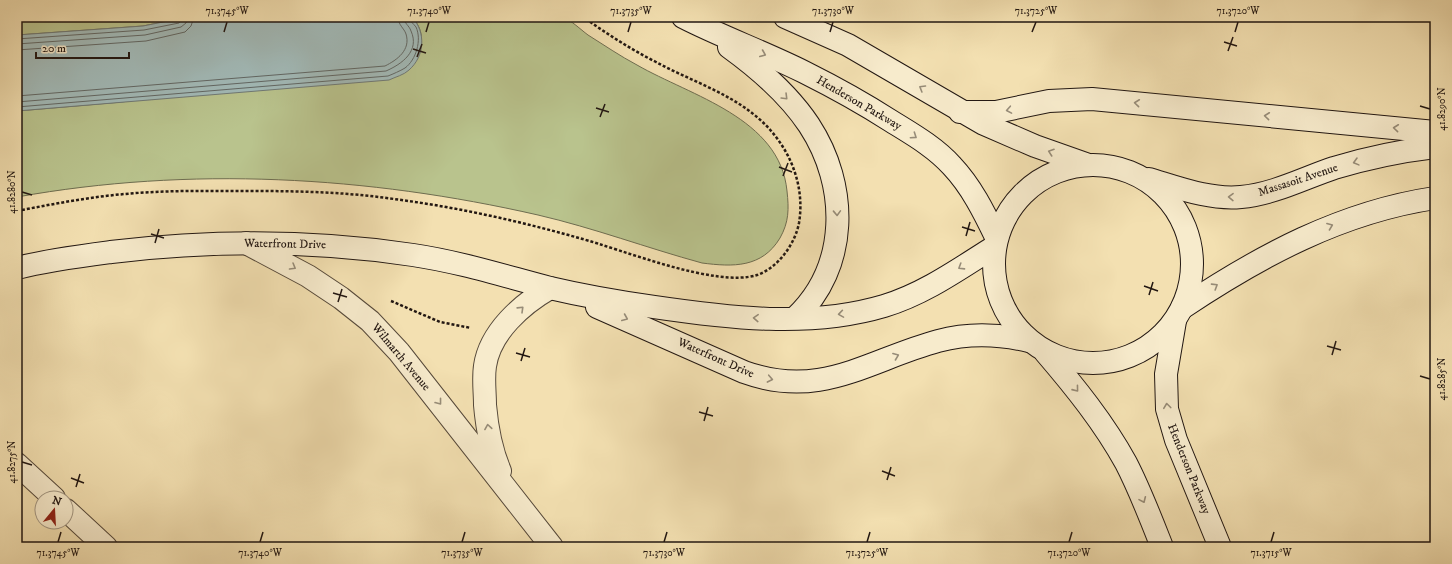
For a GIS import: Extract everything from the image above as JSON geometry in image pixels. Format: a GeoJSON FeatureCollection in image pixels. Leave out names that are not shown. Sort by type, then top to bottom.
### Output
{"type":"FeatureCollection","features":[{"type":"Feature","properties":{"kind":"main road","name":"Henderson Parkway"},"geometry":{"type":"LineString","coordinates":[[683,17],[702,27],[821,80],[926,144],[951,165],[965,181],[977,199],[995,242]]}},
{"type":"Feature","properties":{"kind":"main road","name":"Henderson Parkway"},"geometry":{"type":"LineString","coordinates":[[785,17],[826,35],[869,57],[960,112],[1016,138],[1088,164],[1112,166],[1137,175],[1155,187],[1167,199],[1183,221],[1188,236],[1192,268],[1190,284],[1179,313],[1166,374],[1167,409],[1176,440],[1220,547]]}},
{"type":"Feature","properties":{"kind":"main road"},"geometry":{"type":"LineString","coordinates":[[806,17],[826,35]]}},
{"type":"Feature","properties":{"kind":"main road"},"geometry":{"type":"LineString","coordinates":[[702,27],[759,72],[794,106],[812,131],[833,178],[837,216],[834,252],[822,285],[807,307],[795,318]]}},
{"type":"Feature","properties":{"kind":"main road"},"geometry":{"type":"LineString","coordinates":[[960,112],[996,112],[1049,101],[1092,99],[1435,132]]}},
{"type":"Feature","properties":{"kind":"main road","name":"Massasoit Avenue"},"geometry":{"type":"LineString","coordinates":[[1137,175],[1211,196],[1241,197],[1267,192],[1335,168],[1375,157],[1435,147]]}},
{"type":"Feature","properties":{"kind":"main road","name":"Henderson Parkway"},"geometry":{"type":"LineString","coordinates":[[1088,164],[1055,171],[1027,189],[1015,201],[1003,220],[995,242],[993,270],[1000,300],[1010,319],[1035,345],[1095,414],[1126,463],[1162,547]]}},
{"type":"Feature","properties":{"kind":"main road"},"geometry":{"type":"LineString","coordinates":[[1179,313],[1266,256],[1308,235],[1331,225],[1377,211],[1435,198]]}},
{"type":"Feature","properties":{"kind":"main road","name":"Waterfront Drive"},"geometry":{"type":"LineString","coordinates":[[17,268],[77,257],[133,250],[246,243],[330,246],[415,255],[481,269],[550,288],[636,304],[704,314],[751,318],[795,318],[836,315],[884,306],[925,288],[995,242]]}},
{"type":"Feature","properties":{"kind":"main road","name":"Wilmarth Avenue"},"geometry":{"type":"LineString","coordinates":[[246,243],[308,276],[341,298],[370,321],[399,352],[509,490],[552,547]]}},
{"type":"Feature","properties":{"kind":"main road","name":"Waterfront Drive"},"geometry":{"type":"LineString","coordinates":[[550,288],[648,328],[744,372],[782,381],[809,381],[839,376],[854,372],[924,346],[965,336],[995,336],[1035,345]]}},
{"type":"Feature","properties":{"kind":"main road","name":"Wilmarth Avenue"},"geometry":{"type":"LineString","coordinates":[[509,490],[499,470],[489,435],[484,388],[485,364],[493,342],[508,323],[527,303],[550,288]]}},
{"type":"Feature","properties":{"kind":"main road","name":"Henderson Parkway"},"geometry":{"type":"LineString","coordinates":[[1035,345],[1072,361],[1092,364],[1124,359],[1140,351],[1159,338],[1179,313]]}},
{"type":"Feature","properties":{"kind":"main road"},"geometry":{"type":"LineString","coordinates":[[17,464],[45,490]]}},
{"type":"Feature","properties":{"kind":"main road"},"geometry":{"type":"LineString","coordinates":[[74,517],[106,547]]}},
{"type":"Feature","properties":{"kind":"path"},"geometry":{"type":"LineString","coordinates":[[17,211],[124,194],[186,191],[343,192],[396,199],[516,222],[579,238],[684,270],[714,276],[738,278],[759,274],[776,264],[788,249],[797,231],[801,211],[800,191],[794,167],[783,146],[771,130],[752,113],[735,102],[639,54],[582,17]]}},
{"type":"Feature","properties":{"kind":"path"},"geometry":{"type":"LineString","coordinates":[[389,300],[440,322],[474,329]]}},
{"type":"Feature","properties":{"kind":"green space"},"geometry":{"type":"Polygon","coordinates":[[[560,16],[631,62],[730,112],[751,127],[768,145],[781,166],[787,191],[788,210],[787,221],[780,238],[773,248],[756,260],[736,265],[702,263],[559,220],[474,202],[409,191],[344,184],[278,180],[213,179],[147,181],[82,187],[17,197],[17,111],[122,102],[419,55],[421,35],[416,21],[412,17],[560,16]]]}},
{"type":"Feature","properties":{"kind":"green space"},"geometry":{"type":"Polygon","coordinates":[[[17,17],[188,17],[143,26],[17,35],[17,17]]]}},
{"type":"Feature","properties":{"kind":"water"},"geometry":{"type":"Polygon","coordinates":[[[188,17],[412,17],[420,30],[422,44],[418,58],[409,70],[389,80],[17,111],[17,35],[143,26],[188,17]]]}}]}
